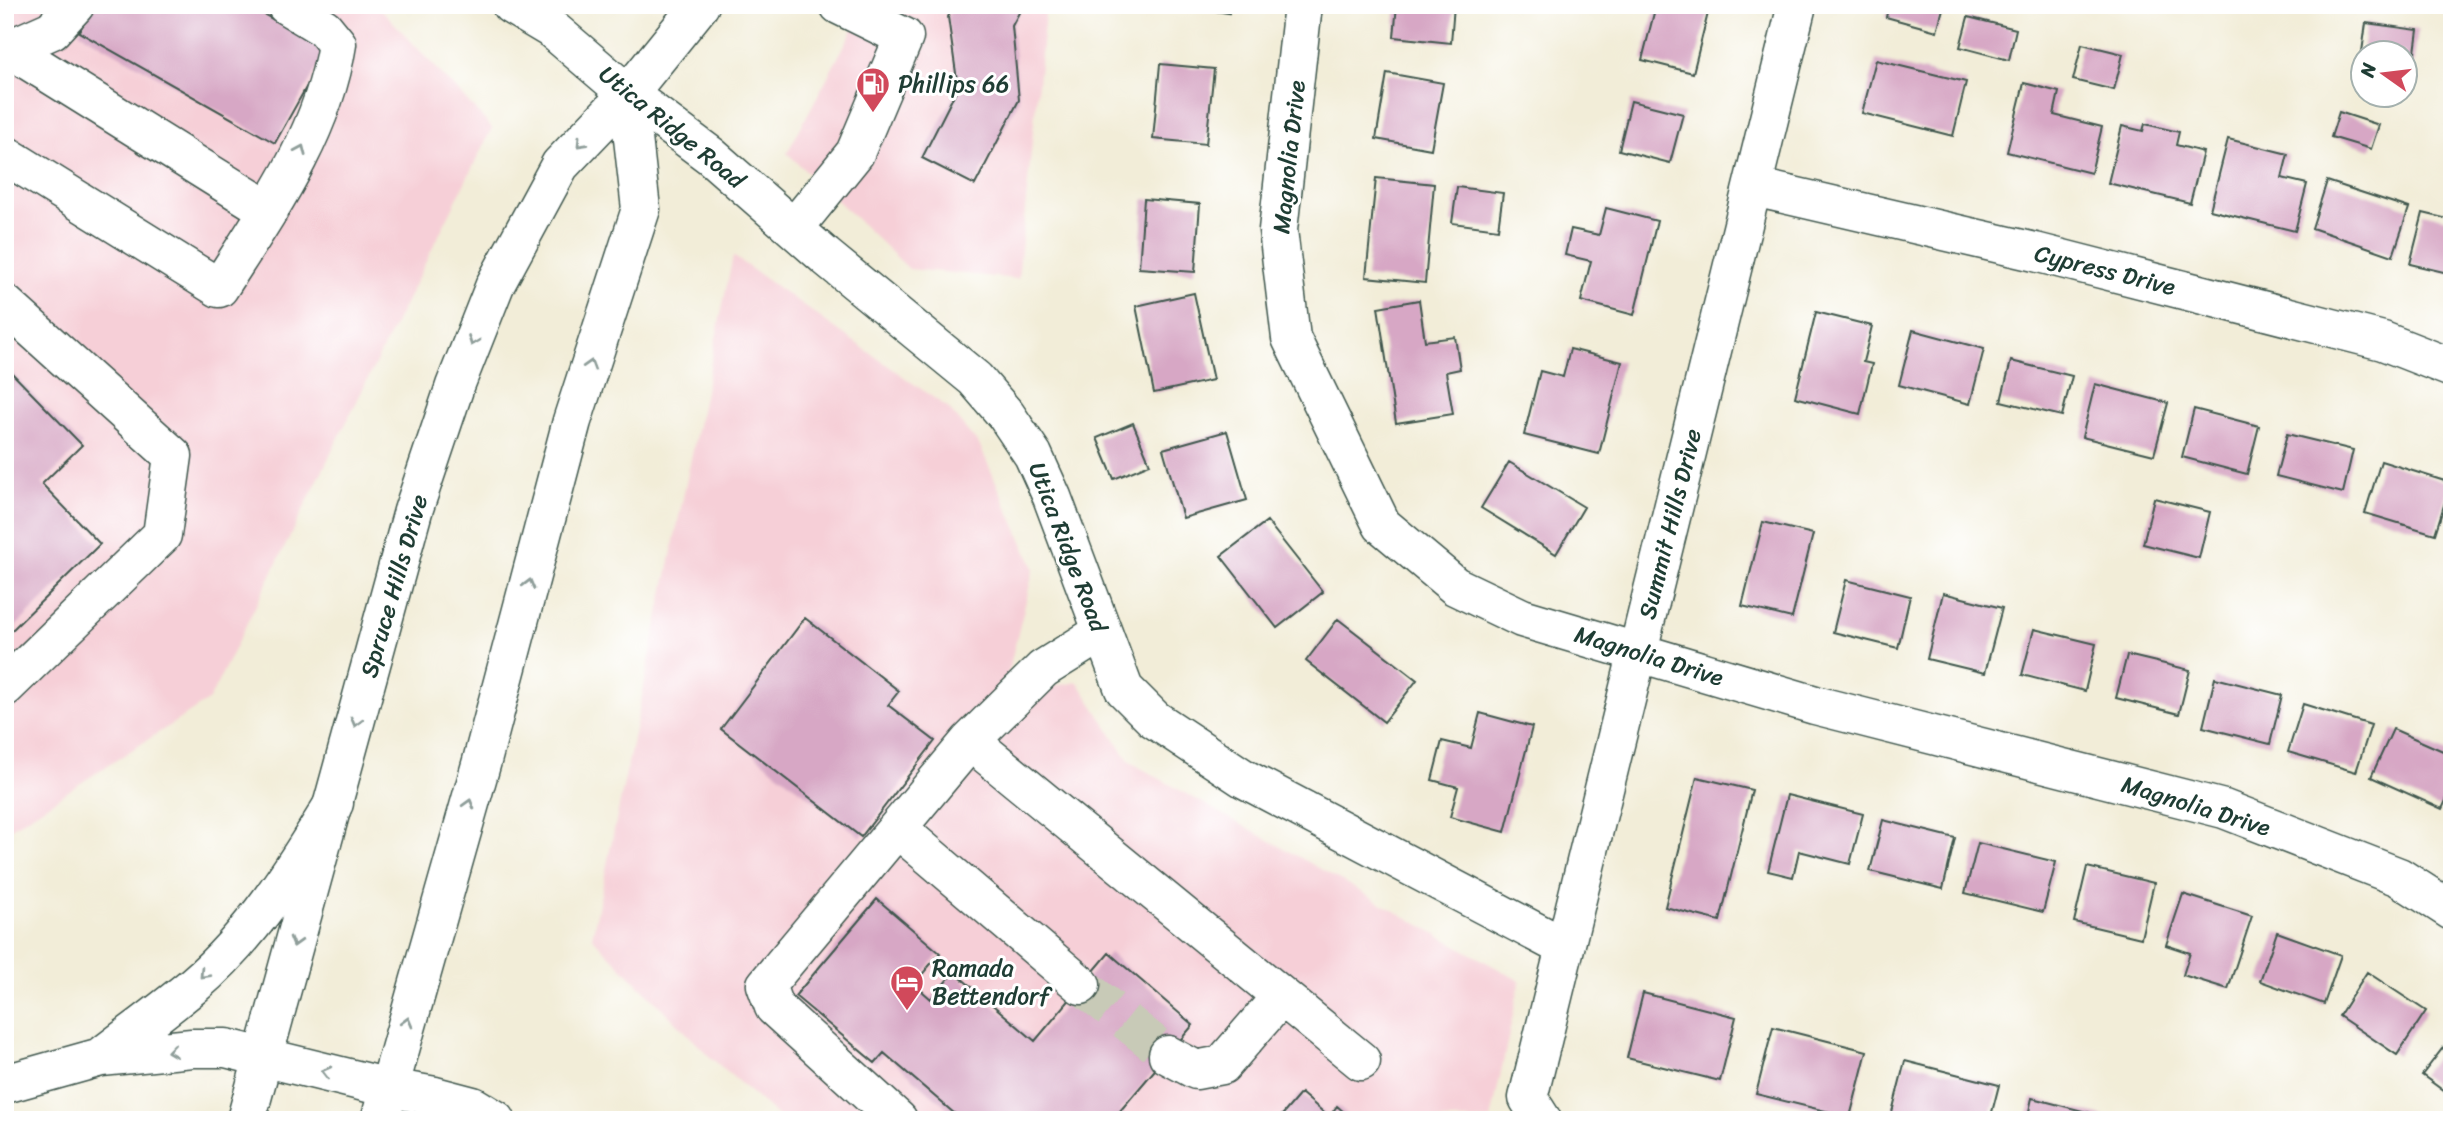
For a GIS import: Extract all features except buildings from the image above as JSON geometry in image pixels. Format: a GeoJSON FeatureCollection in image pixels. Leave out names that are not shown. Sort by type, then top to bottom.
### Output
{"type":"FeatureCollection","features":[{"type":"Feature","properties":{"kind":"main road"},"geometry":{"type":"LineString","coordinates":[[7,47],[52,30],[75,5]]}},
{"type":"Feature","properties":{"kind":"main road"},"geometry":{"type":"LineString","coordinates":[[5,155],[219,288],[297,160],[332,80],[337,44],[324,28],[286,5]]}},
{"type":"Feature","properties":{"kind":"main road","name":"Utica Ridge Road"},"geometry":{"type":"LineString","coordinates":[[511,5],[553,30],[628,94],[711,156],[975,379],[1006,415],[1033,455],[1052,497],[1124,689],[1154,719],[1243,778],[1564,947]]}},
{"type":"Feature","properties":{"kind":"main road","name":"Spruce Hills Drive"},"geometry":{"type":"LineString","coordinates":[[246,1120],[413,511],[455,386],[495,285],[560,165],[628,94],[700,5]]}},
{"type":"Feature","properties":{"kind":"main road"},"geometry":{"type":"LineString","coordinates":[[794,228],[855,153],[904,37],[839,5]]}},
{"type":"Feature","properties":{"kind":"main road","name":"Magnolia Drive"},"geometry":{"type":"LineString","coordinates":[[1303,5],[1278,230],[1291,338],[1382,525],[1455,586],[1522,618],[1815,705],[2224,809],[2399,877],[2452,911]]}},
{"type":"Feature","properties":{"kind":"main road","name":"Summit Hills Drive"},"geometry":{"type":"LineString","coordinates":[[1542,1120],[1528,1098],[1797,5]]}},
{"type":"Feature","properties":{"kind":"main road"},"geometry":{"type":"LineString","coordinates":[[7,47],[268,210]]}},
{"type":"Feature","properties":{"kind":"main road"},"geometry":{"type":"LineString","coordinates":[[385,1104],[482,761],[572,421],[641,209],[628,94]]}},
{"type":"Feature","properties":{"kind":"main road","name":"Cypress Drive"},"geometry":{"type":"LineString","coordinates":[[1754,187],[2035,252],[2383,341],[2452,368]]}},
{"type":"Feature","properties":{"kind":"main road"},"geometry":{"type":"LineString","coordinates":[[5,304],[173,456],[162,535],[5,687]]}},
{"type":"Feature","properties":{"kind":"main road"},"geometry":{"type":"LineString","coordinates":[[898,1120],[774,1007],[766,985],[970,741],[1042,670],[1101,632]]}},
{"type":"Feature","properties":{"kind":"main road"},"geometry":{"type":"LineString","coordinates":[[970,741],[1360,1061]]}},
{"type":"Feature","properties":{"kind":"main road"},"geometry":{"type":"LineString","coordinates":[[102,1057],[196,984],[241,935],[293,870],[334,803]]}},
{"type":"Feature","properties":{"kind":"main road"},"geometry":{"type":"LineString","coordinates":[[898,829],[1082,985]]}},
{"type":"Feature","properties":{"kind":"main road"},"geometry":{"type":"LineString","coordinates":[[1168,1055],[1196,1070],[1222,1065],[1280,998]]}},
{"type":"Feature","properties":{"kind":"main road"},"geometry":{"type":"LineString","coordinates":[[5,1084],[102,1057],[191,1048],[226,1048],[263,1056],[385,1104],[473,1106],[496,1120]]}},
{"type":"Feature","properties":{"kind":"shaded area"},"geometry":{"type":"Polygon","coordinates":[[[5,5],[373,5],[383,11],[492,128],[209,700],[5,832],[5,5]]]}},
{"type":"Feature","properties":{"kind":"shaded area"},"geometry":{"type":"Polygon","coordinates":[[[866,5],[1046,5],[1018,279],[909,269],[787,153],[866,5]]]}},
{"type":"Feature","properties":{"kind":"shaded area"},"geometry":{"type":"Polygon","coordinates":[[[733,256],[948,408],[980,446],[1034,568],[1003,694],[1078,682],[1130,762],[1520,981],[1491,1120],[782,1120],[709,1056],[592,937],[733,256]]]}},
{"type":"Feature","properties":{"kind":"tunnel"},"geometry":{"type":"LineString","coordinates":[[1081,985],[1168,1055]]}},
{"type":"Feature","properties":{"kind":"place","name":"Phillips 66"},"geometry":{"type":"Point","coordinates":[873,114]}},
{"type":"Feature","properties":{"kind":"place","name":"Ramada Bettendorf"},"geometry":{"type":"Point","coordinates":[907,1012]}}]}
